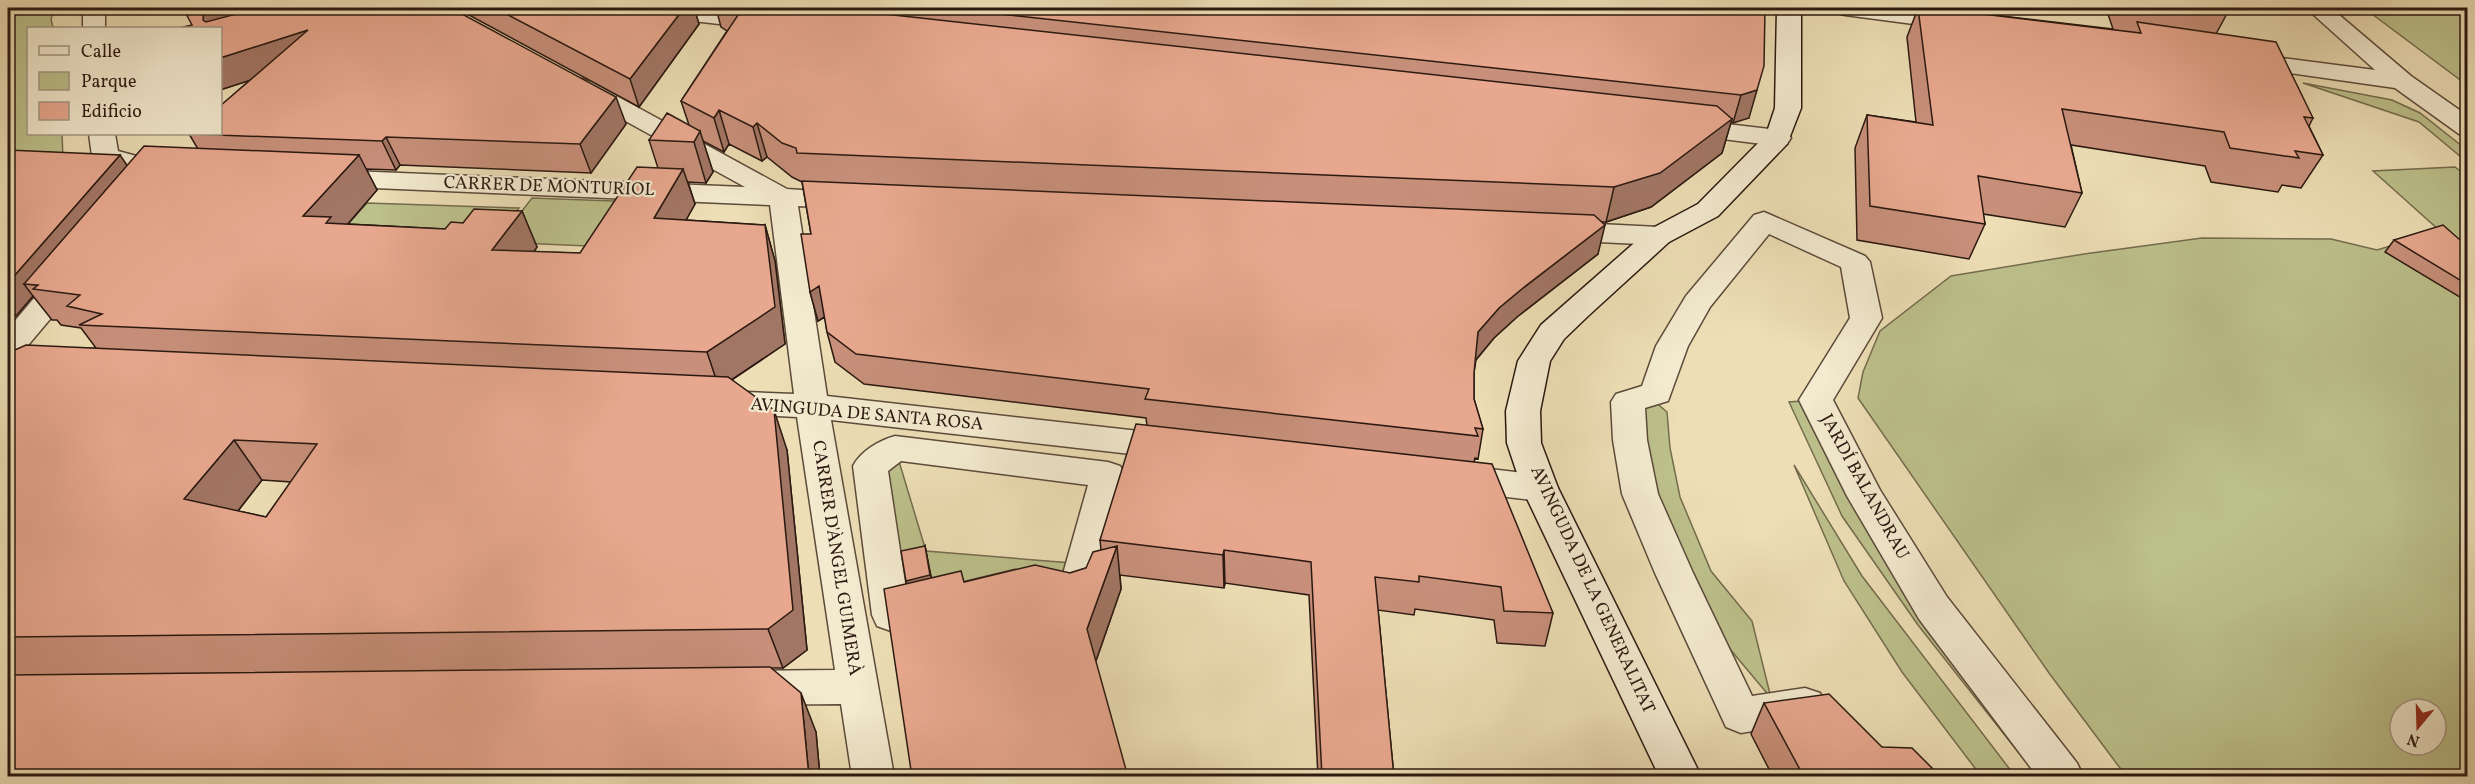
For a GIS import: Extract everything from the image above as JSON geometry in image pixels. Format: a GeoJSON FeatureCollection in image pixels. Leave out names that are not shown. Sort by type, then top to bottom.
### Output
{"type":"FeatureCollection","features":[{"type":"Feature","properties":{"kind":"street"},"geometry":{"type":"LineString","coordinates":[[94,8],[94,27]]}},
{"type":"Feature","properties":{"kind":"street"},"geometry":{"type":"LineString","coordinates":[[640,8],[783,24]]}},
{"type":"Feature","properties":{"kind":"street","name":"AVINGUDA DE LA GENERALITAT"},"geometry":{"type":"LineString","coordinates":[[1680,777],[1540,488],[1524,443],[1523,411],[1534,361],[1552,332],[1659,236],[1708,210],[1778,138],[1788,108],[1789,8]]}},
{"type":"Feature","properties":{"kind":"street"},"geometry":{"type":"LineString","coordinates":[[1845,8],[1979,25]]}},
{"type":"Feature","properties":{"kind":"street"},"geometry":{"type":"LineString","coordinates":[[2318,8],[2402,81],[2468,128]]}},
{"type":"Feature","properties":{"kind":"street"},"geometry":{"type":"LineString","coordinates":[[2223,57],[2402,81]]}},
{"type":"Feature","properties":{"kind":"street"},"geometry":{"type":"LineString","coordinates":[[561,76],[783,197]]}},
{"type":"Feature","properties":{"kind":"street"},"geometry":{"type":"LineString","coordinates":[[1660,125],[1778,138]]}},
{"type":"Feature","properties":{"kind":"street"},"geometry":{"type":"LineString","coordinates":[[102,135],[105,156],[158,170],[205,172]]}},
{"type":"Feature","properties":{"kind":"street"},"geometry":{"type":"LineString","coordinates":[[137,194],[158,170]]}},
{"type":"Feature","properties":{"kind":"street","name":"CARRER DE MONTURIOL"},"geometry":{"type":"LineString","coordinates":[[300,176],[872,201]]}},
{"type":"Feature","properties":{"kind":"street","name":"CARRER D'ÀNGEL GUIMERÀ"},"geometry":{"type":"LineString","coordinates":[[783,197],[812,406],[856,687],[873,777]]}},
{"type":"Feature","properties":{"kind":"street","name":"JARDÍ BALANDRAU"},"geometry":{"type":"LineString","coordinates":[[1838,719],[1822,703],[1741,715],[1674,573],[1640,494],[1630,440],[1628,402],[1656,393],[1672,346],[1697,303],[1764,221],[1855,262],[1866,318],[1816,400],[1865,496],[1933,608],[2062,777]]}},
{"type":"Feature","properties":{"kind":"street"},"geometry":{"type":"LineString","coordinates":[[1539,230],[1659,236]]}},
{"type":"Feature","properties":{"kind":"street"},"geometry":{"type":"LineString","coordinates":[[15,356],[92,248]]}},
{"type":"Feature","properties":{"kind":"street","name":"AVINGUDA DE SANTA ROSA"},"geometry":{"type":"LineString","coordinates":[[692,401],[812,406],[1201,450]]}},
{"type":"Feature","properties":{"kind":"street"},"geometry":{"type":"LineString","coordinates":[[895,448],[1108,475],[1075,599],[1015,585],[891,615],[870,466],[895,448]]}},
{"type":"Feature","properties":{"kind":"street"},"geometry":{"type":"LineString","coordinates":[[1425,475],[1540,488]]}},
{"type":"Feature","properties":{"kind":"street"},"geometry":{"type":"LineString","coordinates":[[719,689],[856,687]]}},
{"type":"Feature","properties":{"kind":"green space"},"geometry":{"type":"Polygon","coordinates":[[[8,8],[55,8],[51,19],[53,27],[27,27],[27,135],[62,135],[63,158],[8,153],[8,8]]]}},
{"type":"Feature","properties":{"kind":"green space"},"geometry":{"type":"Polygon","coordinates":[[[2364,8],[2467,8],[2467,85],[2364,8]]]}},
{"type":"Feature","properties":{"kind":"green space"},"geometry":{"type":"Polygon","coordinates":[[[2303,83],[2392,100],[2420,113],[2467,150],[2467,162],[2419,122],[2303,83]]]}},
{"type":"Feature","properties":{"kind":"green space"},"geometry":{"type":"Polygon","coordinates":[[[2455,167],[2468,177],[2467,776],[2126,776],[2049,673],[1858,398],[1863,372],[1880,331],[1951,276],[2084,254],[2202,238],[2331,239],[2377,250],[2440,231],[2373,171],[2455,167]]]}},
{"type":"Feature","properties":{"kind":"green space"},"geometry":{"type":"Polygon","coordinates":[[[532,198],[640,202],[611,247],[498,242],[532,198]]]}},
{"type":"Feature","properties":{"kind":"green space"},"geometry":{"type":"Polygon","coordinates":[[[367,203],[519,208],[479,258],[324,250],[367,203]]]}},
{"type":"Feature","properties":{"kind":"green space"},"geometry":{"type":"Polygon","coordinates":[[[1637,397],[1654,401],[1667,412],[1670,448],[1680,497],[1711,571],[1752,621],[1771,698],[1698,611],[1674,573],[1637,397]]]}},
{"type":"Feature","properties":{"kind":"green space"},"geometry":{"type":"Polygon","coordinates":[[[1816,400],[2062,776],[2037,776],[1918,625],[1842,516],[1789,402],[1816,400]]]}},
{"type":"Feature","properties":{"kind":"green space"},"geometry":{"type":"Polygon","coordinates":[[[895,448],[926,551],[1084,564],[1075,599],[939,604],[926,558],[885,568],[870,466],[895,448]]]}},
{"type":"Feature","properties":{"kind":"green space"},"geometry":{"type":"Polygon","coordinates":[[[1794,465],[1862,576],[2015,776],[1981,776],[1902,672],[1844,581],[1794,465]]]}},
{"type":"Feature","properties":{"kind":"building"},"geometry":{"type":"Polygon","coordinates":[[[183,8],[204,8],[203,20],[206,22],[259,8],[451,8],[616,97],[580,144],[386,137],[382,141],[217,135],[222,135],[222,104],[308,30],[222,57],[222,27],[183,27],[192,25],[183,8]]]}},
{"type":"Feature","properties":{"kind":"building"},"geometry":{"type":"Polygon","coordinates":[[[495,8],[684,8],[630,79],[495,8]]]}},
{"type":"Feature","properties":{"kind":"building"},"geometry":{"type":"Polygon","coordinates":[[[732,8],[830,8],[1717,106],[1732,119],[1660,173],[1614,187],[797,153],[796,148],[782,143],[757,123],[753,127],[719,110],[714,118],[681,101],[740,12],[732,8]]]}},
{"type":"Feature","properties":{"kind":"building"},"geometry":{"type":"Polygon","coordinates":[[[945,8],[1765,8],[1764,66],[1757,90],[1741,95],[945,8]]]}},
{"type":"Feature","properties":{"kind":"building"},"geometry":{"type":"Polygon","coordinates":[[[1918,8],[2141,33],[2137,22],[2276,42],[2313,118],[2304,117],[2323,155],[2295,151],[2299,158],[2230,148],[2224,132],[2062,109],[2082,193],[1978,176],[1985,224],[1870,206],[1867,115],[1933,125],[1918,8]]]}},
{"type":"Feature","properties":{"kind":"building"},"geometry":{"type":"Polygon","coordinates":[[[667,113],[700,131],[694,142],[649,140],[667,113]]]}},
{"type":"Feature","properties":{"kind":"building"},"geometry":{"type":"Polygon","coordinates":[[[144,146],[359,155],[303,216],[331,217],[326,223],[445,229],[451,222],[463,223],[474,209],[522,211],[492,250],[580,253],[637,167],[683,169],[654,218],[765,225],[775,307],[707,352],[79,325],[102,314],[67,306],[80,295],[33,289],[38,285],[24,284],[144,146]]]}},
{"type":"Feature","properties":{"kind":"building"},"geometry":{"type":"Polygon","coordinates":[[[8,150],[120,155],[8,283],[8,150]]]}},
{"type":"Feature","properties":{"kind":"building"},"geometry":{"type":"Polygon","coordinates":[[[802,181],[1594,215],[1605,225],[1499,308],[1478,332],[1474,399],[1483,429],[1475,428],[1478,436],[1145,399],[1149,389],[856,354],[827,332],[819,286],[810,292],[801,234],[811,234],[802,181]]]}},
{"type":"Feature","properties":{"kind":"building"},"geometry":{"type":"Polygon","coordinates":[[[2443,225],[2468,247],[2468,285],[2394,240],[2443,225]]]}},
{"type":"Feature","properties":{"kind":"building"},"geometry":{"type":"Polygon","coordinates":[[[26,345],[728,377],[774,410],[793,610],[768,629],[8,637],[8,353],[26,345]],[[234,440],[184,499],[266,517],[317,444],[234,440]]]}},
{"type":"Feature","properties":{"kind":"building"},"geometry":{"type":"Polygon","coordinates":[[[1136,424],[1492,464],[1553,613],[1504,611],[1501,587],[1419,576],[1419,582],[1375,577],[1394,777],[1322,777],[1311,562],[1224,550],[1223,555],[1100,540],[1136,424]]]}},
{"type":"Feature","properties":{"kind":"building"},"geometry":{"type":"Polygon","coordinates":[[[925,546],[930,575],[906,581],[901,551],[925,546]]]}},
{"type":"Feature","properties":{"kind":"building"},"geometry":{"type":"Polygon","coordinates":[[[1117,546],[1087,629],[1128,777],[912,777],[884,589],[961,571],[964,582],[1035,565],[1070,573],[1086,568],[1093,552],[1117,546]]]}},
{"type":"Feature","properties":{"kind":"building"},"geometry":{"type":"Polygon","coordinates":[[[770,667],[801,693],[809,777],[8,777],[8,675],[770,667]]]}},
{"type":"Feature","properties":{"kind":"building"},"geometry":{"type":"Polygon","coordinates":[[[1829,694],[1882,747],[1912,748],[1941,777],[1804,777],[1764,703],[1829,694]]]}}]}
